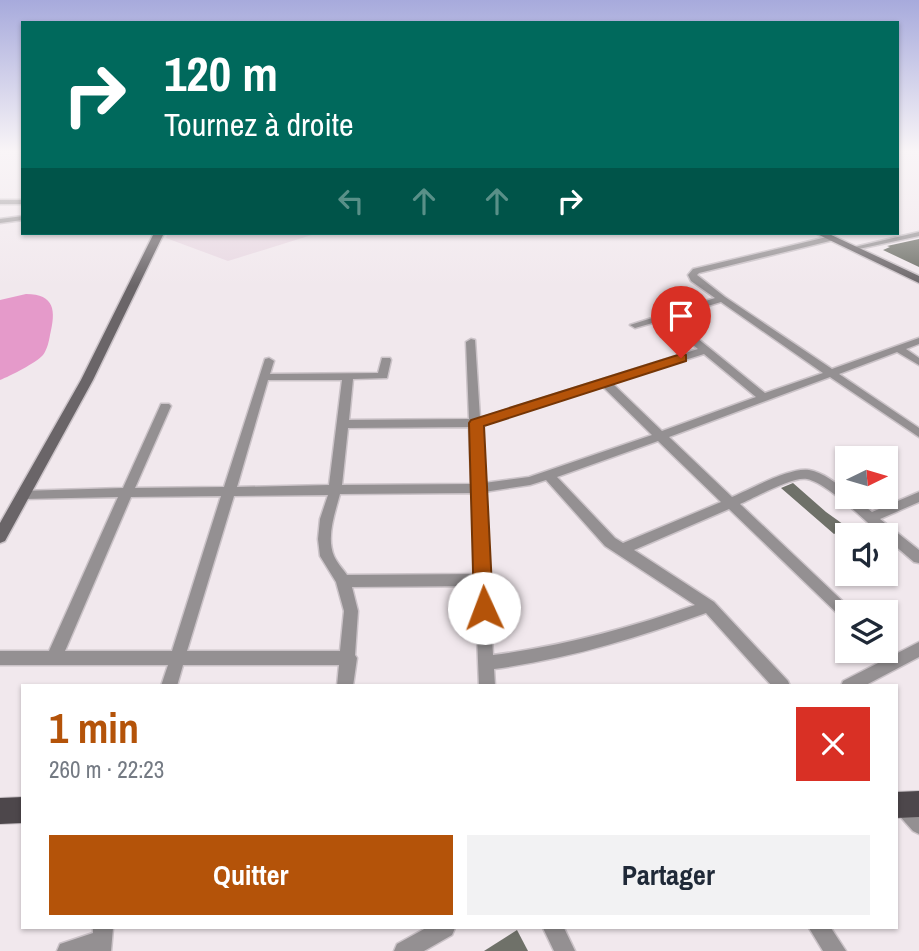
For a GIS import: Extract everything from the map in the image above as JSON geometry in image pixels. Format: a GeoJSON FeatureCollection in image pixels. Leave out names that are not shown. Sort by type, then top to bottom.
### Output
{"type":"FeatureCollection","features":[{"type":"Feature","properties":{"kind":"main road"},"geometry":{"type":"LineString","coordinates":[[0,811],[21,810]]}},
{"type":"Feature","properties":{"kind":"street"},"geometry":{"type":"LineString","coordinates":[[0,202],[21,202]]}},
{"type":"Feature","properties":{"kind":"street"},"geometry":{"type":"LineString","coordinates":[[0,221],[21,218]]}},
{"type":"Feature","properties":{"kind":"street"},"geometry":{"type":"LineString","coordinates":[[853,248],[919,234]]}},
{"type":"Feature","properties":{"kind":"street"},"geometry":{"type":"LineString","coordinates":[[0,537],[87,380],[158,235]]}},
{"type":"Feature","properties":{"kind":"street"},"geometry":{"type":"LineString","coordinates":[[919,279],[825,235],[696,271],[692,275],[722,299],[919,433]]}},
{"type":"Feature","properties":{"kind":"street"},"geometry":{"type":"LineString","coordinates":[[635,325],[722,299]]}},
{"type":"Feature","properties":{"kind":"street"},"geometry":{"type":"LineString","coordinates":[[664,317],[764,398]]}},
{"type":"Feature","properties":{"kind":"street"},"geometry":{"type":"LineString","coordinates":[[24,494],[479,488],[530,481],[662,436],[919,341]]}},
{"type":"Feature","properties":{"kind":"street"},"geometry":{"type":"LineString","coordinates":[[471,342],[477,423],[487,684]]}},
{"type":"Feature","properties":{"kind":"street"},"geometry":{"type":"LineString","coordinates":[[897,348],[919,362]]}},
{"type":"Feature","properties":{"kind":"street"},"geometry":{"type":"LineString","coordinates":[[343,425],[477,423],[706,350]]}},
{"type":"Feature","properties":{"kind":"street"},"geometry":{"type":"LineString","coordinates":[[264,377],[383,376],[386,360]]}},
{"type":"Feature","properties":{"kind":"street"},"geometry":{"type":"LineString","coordinates":[[170,684],[269,361]]}},
{"type":"Feature","properties":{"kind":"street"},"geometry":{"type":"LineString","coordinates":[[345,684],[351,611],[343,581],[327,556],[326,547],[327,519],[335,491],[348,376]]}},
{"type":"Feature","properties":{"kind":"street"},"geometry":{"type":"LineString","coordinates":[[606,384],[835,602]]}},
{"type":"Feature","properties":{"kind":"street"},"geometry":{"type":"LineString","coordinates":[[54,658],[165,406]]}},
{"type":"Feature","properties":{"kind":"street"},"geometry":{"type":"LineString","coordinates":[[621,550],[793,476],[808,474],[831,486],[919,558]]}},
{"type":"Feature","properties":{"kind":"street"},"geometry":{"type":"LineString","coordinates":[[548,475],[610,542],[709,606],[736,632],[780,684]]}},
{"type":"Feature","properties":{"kind":"street"},"geometry":{"type":"LineString","coordinates":[[870,518],[919,497]]}},
{"type":"Feature","properties":{"kind":"street"},"geometry":{"type":"LineString","coordinates":[[343,581],[483,580]]}},
{"type":"Feature","properties":{"kind":"street"},"geometry":{"type":"LineString","coordinates":[[486,663],[535,658],[597,645],[709,606]]}},
{"type":"Feature","properties":{"kind":"street"},"geometry":{"type":"LineString","coordinates":[[898,654],[919,649]]}},
{"type":"Feature","properties":{"kind":"street"},"geometry":{"type":"LineString","coordinates":[[0,658],[349,658]]}},
{"type":"Feature","properties":{"kind":"street"},"geometry":{"type":"LineString","coordinates":[[852,684],[881,663]]}},
{"type":"Feature","properties":{"kind":"street"},"geometry":{"type":"LineString","coordinates":[[906,805],[919,825]]}},
{"type":"Feature","properties":{"kind":"street"},"geometry":{"type":"LineString","coordinates":[[404,951],[443,929]]}},
{"type":"Feature","properties":{"kind":"street"},"geometry":{"type":"LineString","coordinates":[[554,929],[565,951]]}},
{"type":"Feature","properties":{"kind":"street"},"geometry":{"type":"LineString","coordinates":[[820,929],[836,951]]}},
{"type":"Feature","properties":{"kind":"street"},"geometry":{"type":"LineString","coordinates":[[67,951],[102,940]]}},
{"type":"Feature","properties":{"kind":"shaded area"},"geometry":{"type":"Polygon","coordinates":[[[167,235],[312,235],[228,261],[166,238],[167,235]]]}},
{"type":"Feature","properties":{"kind":"shaded area"},"geometry":{"type":"Polygon","coordinates":[[[26,294],[43,297],[51,306],[53,318],[48,345],[43,355],[35,362],[0,380],[0,300],[26,294]]]}},
{"type":"Feature","properties":{"kind":"building"},"geometry":{"type":"Polygon","coordinates":[[[919,239],[919,267],[883,250],[890,247],[887,246],[919,239]]]}},
{"type":"Feature","properties":{"kind":"building"},"geometry":{"type":"Polygon","coordinates":[[[793,483],[841,523],[835,523],[835,533],[834,534],[781,488],[793,483]]]}},
{"type":"Feature","properties":{"kind":"building"},"geometry":{"type":"Polygon","coordinates":[[[517,930],[528,951],[484,951],[517,930]]]}},
{"type":"Feature","properties":{"kind":"route"},"geometry":{"type":"LineString","coordinates":[[484,608],[477,423],[681,358]]}}]}
